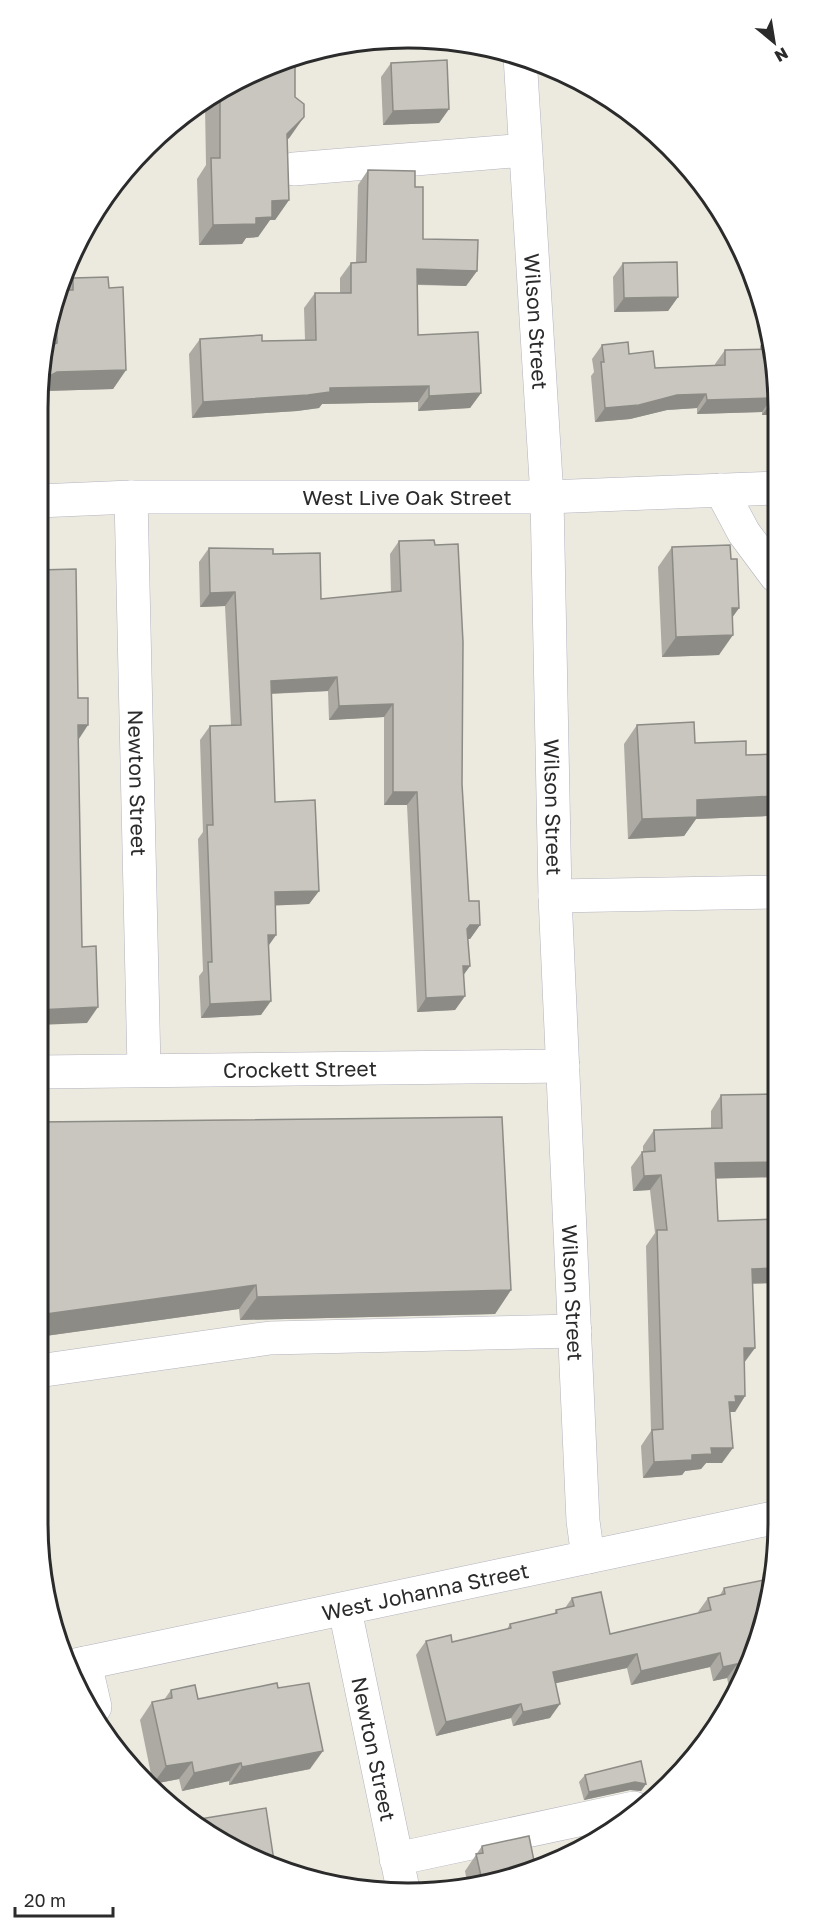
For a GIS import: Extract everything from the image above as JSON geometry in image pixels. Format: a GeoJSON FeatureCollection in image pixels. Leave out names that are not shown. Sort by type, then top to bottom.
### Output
{"type":"FeatureCollection","features":[{"type":"Feature","properties":{"kind":"street","name":"Wilson Street"},"geometry":{"type":"LineString","coordinates":[[521,66],[547,497],[555,896],[583,1521],[588,1557]]}},
{"type":"Feature","properties":{"kind":"street"},"geometry":{"type":"LineString","coordinates":[[294,169],[525,150]]}},
{"type":"Feature","properties":{"kind":"street","name":"West Live Oak Street"},"geometry":{"type":"LineString","coordinates":[[48,501],[131,497],[547,497],[768,488]]}},
{"type":"Feature","properties":{"kind":"street"},"geometry":{"type":"LineString","coordinates":[[721,490],[744,532],[768,565]]}},
{"type":"Feature","properties":{"kind":"street","name":"Newton Street"},"geometry":{"type":"LineString","coordinates":[[131,497],[144,1068]]}},
{"type":"Feature","properties":{"kind":"street"},"geometry":{"type":"LineString","coordinates":[[555,896],[768,892]]}},
{"type":"Feature","properties":{"kind":"street","name":"Crockett Street"},"geometry":{"type":"LineString","coordinates":[[48,1072],[144,1068],[563,1066]]}},
{"type":"Feature","properties":{"kind":"street"},"geometry":{"type":"LineString","coordinates":[[48,1370],[270,1338],[575,1331]]}},
{"type":"Feature","properties":{"kind":"street","name":"West Johanna Street"},"geometry":{"type":"LineString","coordinates":[[78,1664],[345,1610],[768,1519]]}},
{"type":"Feature","properties":{"kind":"street","name":"Newton Street"},"geometry":{"type":"LineString","coordinates":[[345,1610],[399,1874]]}},
{"type":"Feature","properties":{"kind":"street"},"geometry":{"type":"LineString","coordinates":[[78,1664],[85,1683]]}},
{"type":"Feature","properties":{"kind":"street"},"geometry":{"type":"LineString","coordinates":[[399,1874],[625,1811]]}},
{"type":"Feature","properties":{"kind":"building"},"geometry":{"type":"Polygon","coordinates":[[[447,60],[449,109],[393,111],[391,63],[447,60]]]}},
{"type":"Feature","properties":{"kind":"building"},"geometry":{"type":"Polygon","coordinates":[[[295,66],[295,97],[304,104],[304,117],[287,134],[289,200],[272,201],[272,217],[256,218],[256,224],[213,225],[211,158],[220,158],[220,101],[270,75],[295,66]]]}},
{"type":"Feature","properties":{"kind":"building"},"geometry":{"type":"Polygon","coordinates":[[[368,170],[415,171],[415,187],[423,187],[423,239],[478,240],[477,271],[417,269],[418,335],[478,332],[481,393],[429,396],[429,386],[330,388],[330,392],[308,395],[203,402],[200,339],[262,335],[262,341],[316,340],[315,293],[351,293],[351,263],[366,262],[368,170]]]}},
{"type":"Feature","properties":{"kind":"building"},"geometry":{"type":"Polygon","coordinates":[[[677,262],[678,297],[624,298],[623,263],[677,262]]]}},
{"type":"Feature","properties":{"kind":"building"},"geometry":{"type":"Polygon","coordinates":[[[108,277],[109,288],[123,287],[126,370],[57,372],[50,376],[60,315],[68,290],[73,290],[73,278],[108,277]]]}},
{"type":"Feature","properties":{"kind":"building"},"geometry":{"type":"Polygon","coordinates":[[[628,342],[629,354],[653,351],[655,368],[725,365],[725,350],[763,349],[768,398],[707,400],[706,394],[677,395],[639,405],[605,408],[601,362],[604,362],[602,345],[628,342]]]}},
{"type":"Feature","properties":{"kind":"building"},"geometry":{"type":"Polygon","coordinates":[[[434,540],[435,545],[458,544],[463,642],[462,784],[469,901],[479,901],[480,925],[470,925],[467,929],[470,966],[463,966],[465,996],[426,998],[417,792],[393,792],[393,704],[339,706],[337,677],[271,681],[275,802],[315,800],[319,891],[275,892],[276,935],[268,935],[271,1001],[210,1004],[208,962],[212,962],[207,825],[213,825],[210,726],[241,725],[235,592],[210,593],[209,548],[273,549],[273,554],[320,553],[321,599],[401,591],[399,541],[434,540]]]}},
{"type":"Feature","properties":{"kind":"building"},"geometry":{"type":"Polygon","coordinates":[[[730,545],[731,559],[737,559],[739,608],[732,608],[733,635],[676,637],[672,547],[730,545]]]}},
{"type":"Feature","properties":{"kind":"building"},"geometry":{"type":"Polygon","coordinates":[[[76,569],[78,698],[88,698],[88,725],[78,725],[82,947],[96,946],[98,1007],[48,1010],[48,570],[76,569]]]}},
{"type":"Feature","properties":{"kind":"building"},"geometry":{"type":"Polygon","coordinates":[[[694,722],[695,743],[746,741],[746,755],[768,754],[768,796],[697,800],[697,817],[642,819],[637,725],[694,722]]]}},
{"type":"Feature","properties":{"kind":"building"},"geometry":{"type":"Polygon","coordinates":[[[768,1094],[768,1162],[715,1163],[718,1221],[768,1219],[768,1268],[752,1269],[755,1348],[744,1348],[745,1396],[735,1396],[736,1402],[729,1402],[733,1448],[711,1448],[712,1454],[692,1455],[692,1460],[654,1462],[652,1430],[663,1429],[657,1230],[667,1230],[661,1175],[644,1176],[642,1152],[655,1151],[654,1130],[722,1128],[721,1095],[768,1094]]]}},
{"type":"Feature","properties":{"kind":"building"},"geometry":{"type":"Polygon","coordinates":[[[502,1117],[511,1290],[257,1297],[256,1285],[48,1314],[48,1122],[502,1117]]]}},
{"type":"Feature","properties":{"kind":"building"},"geometry":{"type":"Polygon","coordinates":[[[763,1580],[756,1616],[738,1668],[737,1664],[723,1667],[720,1653],[641,1671],[637,1654],[553,1672],[560,1704],[523,1712],[521,1704],[446,1722],[426,1641],[451,1635],[452,1642],[511,1628],[510,1624],[557,1613],[556,1610],[574,1606],[572,1598],[601,1592],[610,1634],[711,1610],[708,1598],[725,1594],[724,1588],[763,1580]]]}},
{"type":"Feature","properties":{"kind":"building"},"geometry":{"type":"Polygon","coordinates":[[[277,1683],[278,1688],[309,1683],[323,1751],[242,1767],[241,1763],[194,1773],[192,1762],[166,1766],[152,1702],[172,1698],[171,1690],[195,1685],[198,1699],[277,1683]]]}},
{"type":"Feature","properties":{"kind":"building"},"geometry":{"type":"Polygon","coordinates":[[[641,1761],[646,1784],[635,1782],[589,1792],[585,1775],[641,1761]]]}},
{"type":"Feature","properties":{"kind":"building"},"geometry":{"type":"Polygon","coordinates":[[[266,1808],[273,1857],[228,1835],[203,1819],[266,1808]]]}},
{"type":"Feature","properties":{"kind":"building"},"geometry":{"type":"Polygon","coordinates":[[[529,1836],[534,1860],[481,1875],[476,1854],[483,1853],[482,1846],[529,1836]]]}}]}
